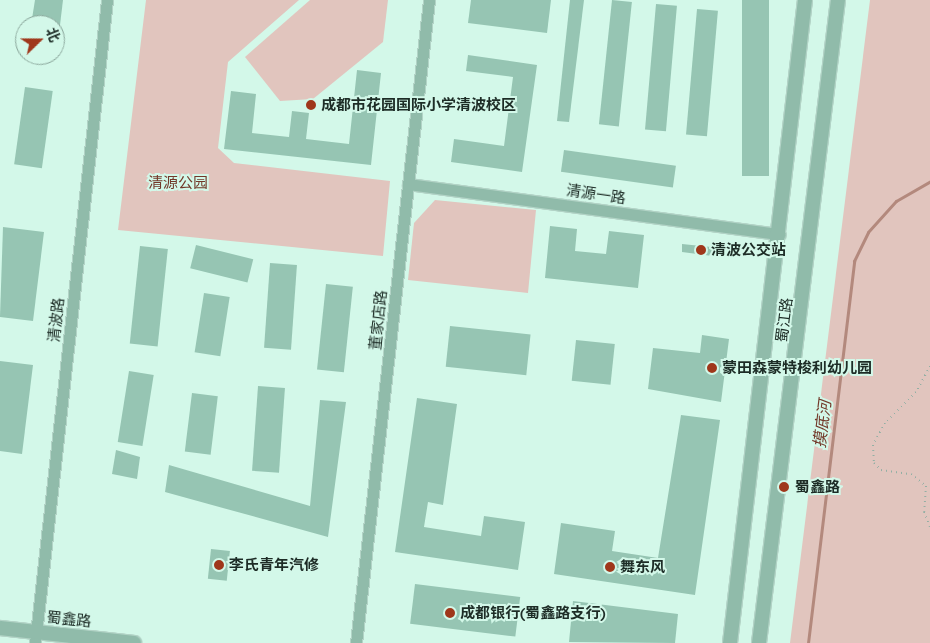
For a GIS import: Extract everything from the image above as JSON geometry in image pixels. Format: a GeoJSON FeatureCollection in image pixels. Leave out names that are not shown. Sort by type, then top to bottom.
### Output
{"type":"FeatureCollection","features":[{"type":"Feature","properties":{"kind":"street","name":"清波路"},"geometry":{"type":"LineString","coordinates":[[35,637],[107,0]]}},
{"type":"Feature","properties":{"kind":"street","name":"董家店路"},"geometry":{"type":"LineString","coordinates":[[356,643],[428,0]]}},
{"type":"Feature","properties":{"kind":"street","name":"蜀江路"},"geometry":{"type":"LineString","coordinates":[[730,643],[780,234],[806,0]]}},
{"type":"Feature","properties":{"kind":"street","name":"蜀江路"},"geometry":{"type":"LineString","coordinates":[[759,643],[838,0]]}},
{"type":"Feature","properties":{"kind":"street","name":"清源一路"},"geometry":{"type":"LineString","coordinates":[[408,184],[780,234]]}},
{"type":"Feature","properties":{"kind":"street","name":"蜀鑫路"},"geometry":{"type":"LineString","coordinates":[[0,628],[35,637],[134,643]]}},
{"type":"Feature","properties":{"kind":"path"},"geometry":{"type":"LineString","coordinates":[[930,366],[916,392],[886,423],[873,446],[874,463],[881,470],[911,474],[926,486],[924,512],[930,527]]}},
{"type":"Feature","properties":{"kind":"green space","name":"清源公园"},"geometry":{"type":"Polygon","coordinates":[[[146,0],[299,0],[228,62],[218,148],[234,163],[390,181],[383,256],[118,230],[146,0]]]}},
{"type":"Feature","properties":{"kind":"green space"},"geometry":{"type":"Polygon","coordinates":[[[310,0],[388,0],[383,42],[313,99],[280,101],[245,57],[310,0]]]}},
{"type":"Feature","properties":{"kind":"green space"},"geometry":{"type":"Polygon","coordinates":[[[870,0],[930,0],[930,643],[790,643],[870,0]]]}},
{"type":"Feature","properties":{"kind":"green space"},"geometry":{"type":"Polygon","coordinates":[[[435,200],[536,210],[528,293],[408,280],[414,223],[435,200]]]}},
{"type":"Feature","properties":{"kind":"building"},"geometry":{"type":"Polygon","coordinates":[[[35,0],[63,0],[61,15],[33,15],[35,0]]]}},
{"type":"Feature","properties":{"kind":"building"},"geometry":{"type":"Polygon","coordinates":[[[471,0],[551,0],[547,33],[468,23],[471,0]]]}},
{"type":"Feature","properties":{"kind":"building"},"geometry":{"type":"Polygon","coordinates":[[[570,0],[584,0],[569,122],[557,121],[570,0]]]}},
{"type":"Feature","properties":{"kind":"building"},"geometry":{"type":"Polygon","coordinates":[[[612,0],[632,2],[619,126],[599,124],[612,0]]]}},
{"type":"Feature","properties":{"kind":"building"},"geometry":{"type":"Polygon","coordinates":[[[742,0],[769,0],[769,176],[742,176],[742,0]]]}},
{"type":"Feature","properties":{"kind":"building"},"geometry":{"type":"Polygon","coordinates":[[[656,4],[677,6],[666,131],[645,130],[656,4]]]}},
{"type":"Feature","properties":{"kind":"building"},"geometry":{"type":"Polygon","coordinates":[[[697,9],[718,11],[707,136],[686,135],[697,9]]]}},
{"type":"Feature","properties":{"kind":"building"},"geometry":{"type":"Polygon","coordinates":[[[468,55],[537,65],[522,172],[451,162],[454,139],[504,146],[513,77],[466,71],[468,55]]]}},
{"type":"Feature","properties":{"kind":"building"},"geometry":{"type":"Polygon","coordinates":[[[357,70],[381,73],[371,165],[224,149],[231,91],[256,94],[252,133],[289,137],[292,111],[309,113],[306,139],[349,144],[357,70]]]}},
{"type":"Feature","properties":{"kind":"building"},"geometry":{"type":"Polygon","coordinates":[[[25,87],[53,91],[42,168],[14,164],[25,87]]]}},
{"type":"Feature","properties":{"kind":"building"},"geometry":{"type":"Polygon","coordinates":[[[564,150],[676,166],[673,188],[561,172],[564,150]]]}},
{"type":"Feature","properties":{"kind":"building"},"geometry":{"type":"Polygon","coordinates":[[[550,226],[577,229],[575,251],[606,254],[609,231],[644,235],[638,288],[545,278],[550,226]]]}},
{"type":"Feature","properties":{"kind":"building"},"geometry":{"type":"Polygon","coordinates":[[[3,227],[44,232],[33,321],[0,317],[3,227]]]}},
{"type":"Feature","properties":{"kind":"building","name":"清波公交站"},"geometry":{"type":"Polygon","coordinates":[[[682,244],[721,248],[720,257],[682,252],[682,244]]]}},
{"type":"Feature","properties":{"kind":"building"},"geometry":{"type":"Polygon","coordinates":[[[196,245],[253,259],[247,283],[190,268],[196,245]]]}},
{"type":"Feature","properties":{"kind":"building"},"geometry":{"type":"Polygon","coordinates":[[[140,246],[168,249],[158,346],[130,343],[140,246]]]}},
{"type":"Feature","properties":{"kind":"building"},"geometry":{"type":"Polygon","coordinates":[[[270,263],[297,265],[291,350],[264,348],[270,263]]]}},
{"type":"Feature","properties":{"kind":"building"},"geometry":{"type":"Polygon","coordinates":[[[326,284],[353,287],[344,372],[317,370],[326,284]]]}},
{"type":"Feature","properties":{"kind":"building"},"geometry":{"type":"Polygon","coordinates":[[[204,293],[230,297],[220,356],[195,352],[204,293]]]}},
{"type":"Feature","properties":{"kind":"building"},"geometry":{"type":"Polygon","coordinates":[[[450,326],[531,334],[526,375],[446,367],[450,326]]]}},
{"type":"Feature","properties":{"kind":"building"},"geometry":{"type":"Polygon","coordinates":[[[702,335],[729,339],[721,402],[648,389],[653,348],[700,353],[702,335]]]}},
{"type":"Feature","properties":{"kind":"building"},"geometry":{"type":"Polygon","coordinates":[[[576,340],[615,344],[611,385],[572,381],[576,340]]]}},
{"type":"Feature","properties":{"kind":"building"},"geometry":{"type":"Polygon","coordinates":[[[0,361],[33,365],[22,454],[0,451],[0,361]]]}},
{"type":"Feature","properties":{"kind":"building"},"geometry":{"type":"Polygon","coordinates":[[[129,371],[154,375],[142,446],[118,442],[129,371]]]}},
{"type":"Feature","properties":{"kind":"building"},"geometry":{"type":"Polygon","coordinates":[[[258,386],[285,388],[279,473],[252,471],[258,386]]]}},
{"type":"Feature","properties":{"kind":"building"},"geometry":{"type":"Polygon","coordinates":[[[192,393],[218,396],[211,455],[185,452],[192,393]]]}},
{"type":"Feature","properties":{"kind":"building"},"geometry":{"type":"Polygon","coordinates":[[[417,398],[457,404],[443,505],[428,502],[424,527],[481,536],[484,516],[525,522],[518,570],[395,552],[417,398]]]}},
{"type":"Feature","properties":{"kind":"building"},"geometry":{"type":"Polygon","coordinates":[[[320,400],[346,402],[328,537],[165,492],[169,465],[310,506],[320,400]]]}},
{"type":"Feature","properties":{"kind":"building"},"geometry":{"type":"Polygon","coordinates":[[[681,415],[720,420],[695,595],[554,574],[561,523],[615,531],[612,551],[658,558],[681,415]]]}},
{"type":"Feature","properties":{"kind":"building"},"geometry":{"type":"Polygon","coordinates":[[[116,450],[140,457],[137,479],[112,474],[116,450]]]}},
{"type":"Feature","properties":{"kind":"building","name":"李氏青年汽修"},"geometry":{"type":"Polygon","coordinates":[[[211,549],[230,551],[227,581],[208,579],[211,549]]]}},
{"type":"Feature","properties":{"kind":"building"},"geometry":{"type":"Polygon","coordinates":[[[415,584],[520,597],[515,637],[410,624],[415,584]]]}},
{"type":"Feature","properties":{"kind":"building"},"geometry":{"type":"Polygon","coordinates":[[[573,601],[678,614],[675,643],[569,642],[573,601]]]}},
{"type":"Feature","properties":{"kind":"waterway","name":"摸底河"},"geometry":{"type":"LineString","coordinates":[[808,643],[854,261],[868,232],[896,201],[930,181]]}},
{"type":"Feature","properties":{"kind":"place","name":"成都市花园国际小学清波校区"},"geometry":{"type":"Point","coordinates":[311,105]}},
{"type":"Feature","properties":{"kind":"place","name":"清波公交站"},"geometry":{"type":"Point","coordinates":[701,250]}},
{"type":"Feature","properties":{"kind":"place","name":"蒙田森蒙特梭利幼儿园"},"geometry":{"type":"Point","coordinates":[712,368]}},
{"type":"Feature","properties":{"kind":"place","name":"蜀鑫路"},"geometry":{"type":"Point","coordinates":[784,487]}},
{"type":"Feature","properties":{"kind":"place","name":"李氏青年汽修"},"geometry":{"type":"Point","coordinates":[219,565]}},
{"type":"Feature","properties":{"kind":"place","name":"舞东风"},"geometry":{"type":"Point","coordinates":[610,567]}},
{"type":"Feature","properties":{"kind":"place","name":"成都银行(蜀鑫路支行)"},"geometry":{"type":"Point","coordinates":[450,613]}}]}
